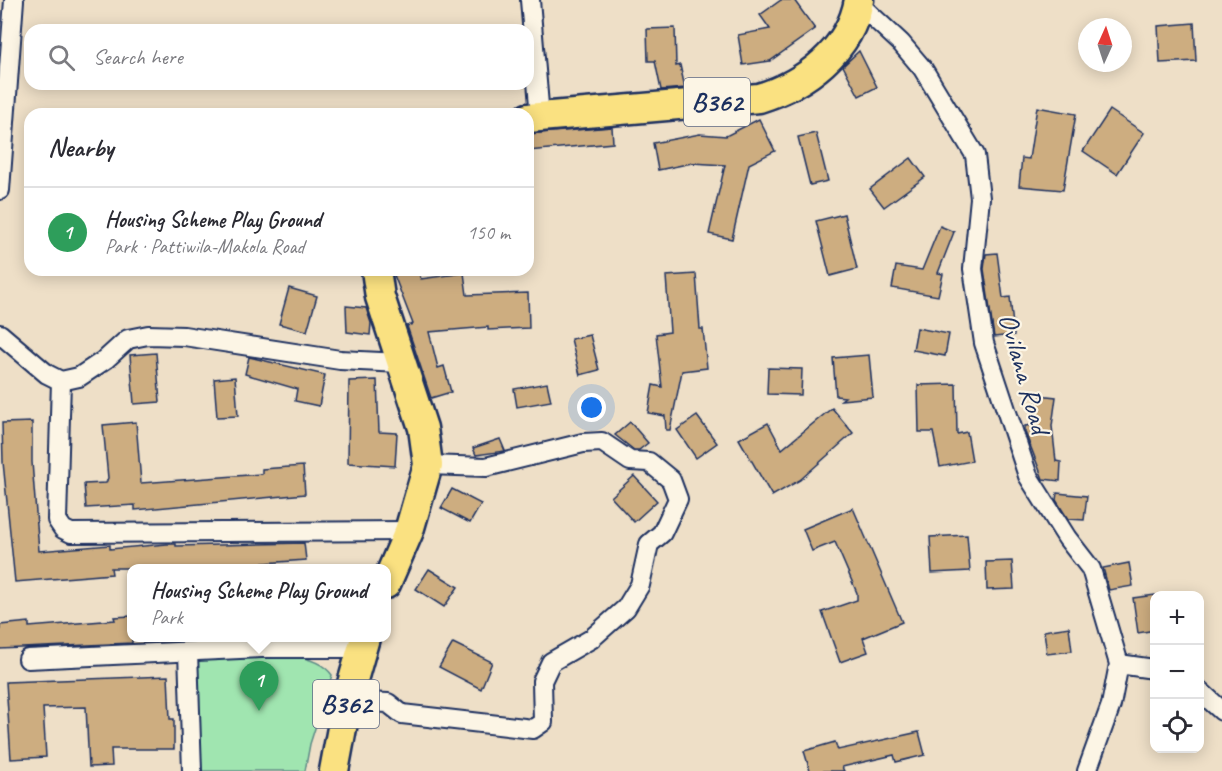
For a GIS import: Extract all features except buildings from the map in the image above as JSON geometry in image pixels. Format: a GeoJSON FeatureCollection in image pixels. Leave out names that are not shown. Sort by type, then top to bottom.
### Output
{"type":"FeatureCollection","features":[{"type":"Feature","properties":{"kind":"main road","name":"B362"},"geometry":{"type":"LineString","coordinates":[[534,117],[759,98],[782,91],[802,80],[825,62],[853,24],[859,1]]}},
{"type":"Feature","properties":{"kind":"main road"},"geometry":{"type":"LineString","coordinates":[[377,276],[380,297],[423,428],[428,465],[409,531],[391,574]]}},
{"type":"Feature","properties":{"kind":"main road","name":"B362"},"geometry":{"type":"LineString","coordinates":[[334,771],[347,700],[362,643]]}},
{"type":"Feature","properties":{"kind":"street"},"geometry":{"type":"LineString","coordinates":[[0,190],[14,0]]}},
{"type":"Feature","properties":{"kind":"street"},"geometry":{"type":"LineString","coordinates":[[530,0],[531,24]]}},
{"type":"Feature","properties":{"kind":"street","name":"Ovilana Road"},"geometry":{"type":"LineString","coordinates":[[859,1],[923,69],[975,155],[980,176],[980,198],[973,269],[984,343],[1028,476],[1067,537],[1091,569],[1119,664],[1111,705],[1087,771]]}},
{"type":"Feature","properties":{"kind":"street"},"geometry":{"type":"LineString","coordinates":[[533,90],[534,108]]}},
{"type":"Feature","properties":{"kind":"street"},"geometry":{"type":"LineString","coordinates":[[0,334],[47,374],[61,381],[79,377],[106,359],[128,339],[147,334],[183,336],[340,360],[401,363]]}},
{"type":"Feature","properties":{"kind":"street"},"geometry":{"type":"LineString","coordinates":[[61,381],[57,520],[63,529],[71,533],[409,531]]}},
{"type":"Feature","properties":{"kind":"street"},"geometry":{"type":"LineString","coordinates":[[347,700],[388,703],[402,714],[412,716],[532,729],[543,722],[542,681],[551,662],[591,639],[626,609],[640,585],[649,544],[662,533],[678,499],[671,480],[649,462],[630,461],[602,442],[583,443],[486,466],[428,465]]}},
{"type":"Feature","properties":{"kind":"street"},"geometry":{"type":"LineString","coordinates":[[28,659],[362,643]]}},
{"type":"Feature","properties":{"kind":"street"},"geometry":{"type":"LineString","coordinates":[[188,652],[192,771]]}},
{"type":"Feature","properties":{"kind":"street"},"geometry":{"type":"LineString","coordinates":[[1119,664],[1150,668]]}},
{"type":"Feature","properties":{"kind":"street"},"geometry":{"type":"LineString","coordinates":[[1204,695],[1222,711]]}},
{"type":"Feature","properties":{"kind":"green space"},"geometry":{"type":"Polygon","coordinates":[[[261,654],[295,656],[323,666],[332,675],[310,744],[305,771],[198,771],[195,672],[198,660],[216,656],[261,654]]]}},
{"type":"Feature","properties":{"kind":"place","name":"Housing Scheme Play Ground"},"geometry":{"type":"Point","coordinates":[259,711]}}]}
